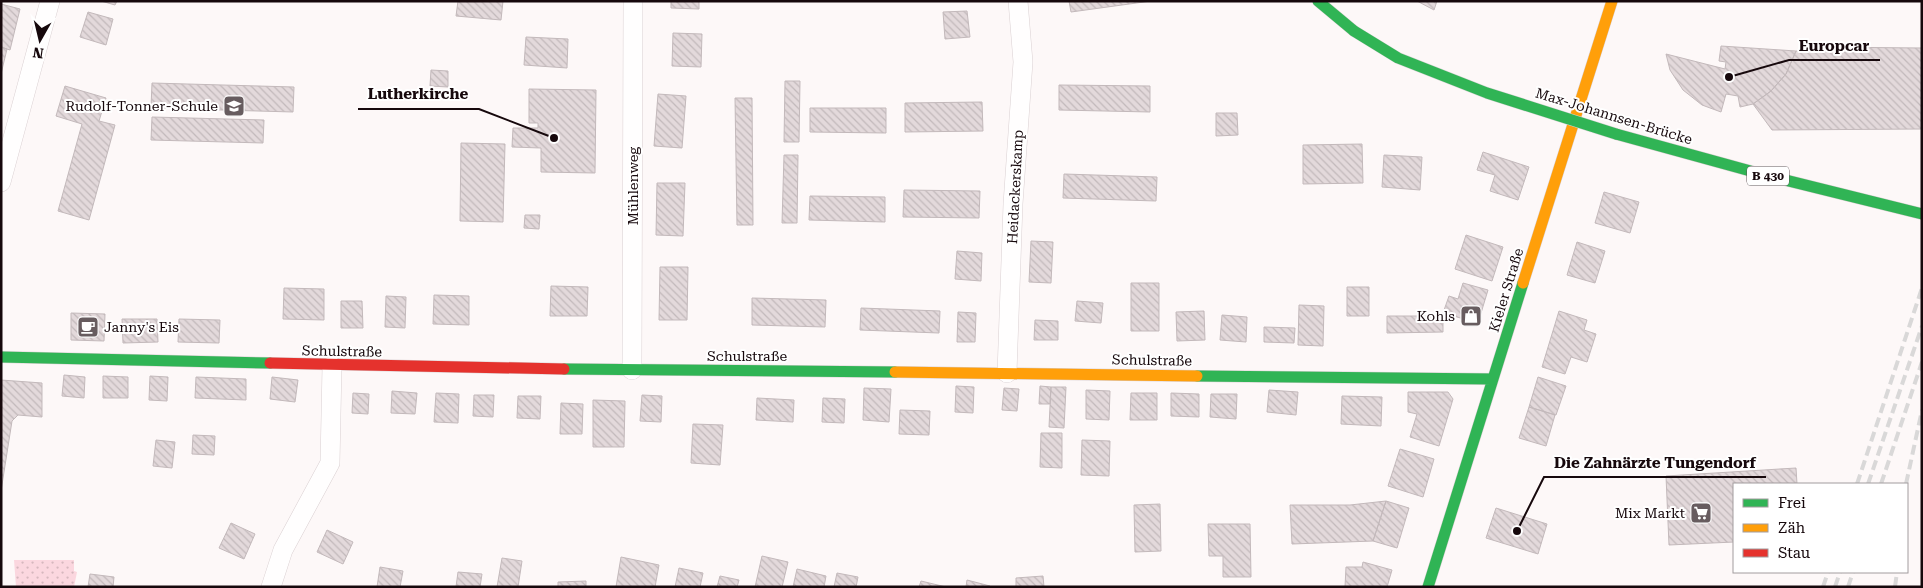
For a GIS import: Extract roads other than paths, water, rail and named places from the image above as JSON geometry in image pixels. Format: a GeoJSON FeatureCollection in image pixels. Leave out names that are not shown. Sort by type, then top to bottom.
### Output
{"type":"FeatureCollection","features":[{"type":"Feature","properties":{"kind":"street"},"geometry":{"type":"LineString","coordinates":[[1,182],[50,1]]}},
{"type":"Feature","properties":{"kind":"street","name":"Mühlenweg"},"geometry":{"type":"LineString","coordinates":[[632,370],[633,1]]}},
{"type":"Feature","properties":{"kind":"street","name":"Heidackerskamp"},"geometry":{"type":"LineString","coordinates":[[1006,373],[1013,204],[1024,62],[1018,1]]}},
{"type":"Feature","properties":{"kind":"street","name":"Max-Johannsen-Brücke"},"geometry":{"type":"LineString","coordinates":[[1318,1],[1354,31],[1398,58],[1496,96],[1616,134],[1746,170],[1922,214]]}},
{"type":"Feature","properties":{"kind":"street","name":"Kieler Straße"},"geometry":{"type":"LineString","coordinates":[[1428,587],[1612,1]]}},
{"type":"Feature","properties":{"kind":"street","name":"Schulstraße"},"geometry":{"type":"LineString","coordinates":[[1,357],[332,366],[1493,379]]}},
{"type":"Feature","properties":{"kind":"street"},"geometry":{"type":"LineString","coordinates":[[270,587],[283,550],[330,462],[332,366]]}},
{"type":"Feature","properties":{"kind":"railway"},"geometry":{"type":"LineString","coordinates":[[1857,483],[1922,288]]}},
{"type":"Feature","properties":{"kind":"railway"},"geometry":{"type":"LineString","coordinates":[[1868,483],[1922,326]]}},
{"type":"Feature","properties":{"kind":"railway"},"geometry":{"type":"LineString","coordinates":[[1881,483],[1922,362]]}},
{"type":"Feature","properties":{"kind":"railway"},"geometry":{"type":"LineString","coordinates":[[1906,483],[1922,410]]}},
{"type":"Feature","properties":{"kind":"railway"},"geometry":{"type":"LineString","coordinates":[[1823,587],[1828,573]]}},
{"type":"Feature","properties":{"kind":"railway"},"geometry":{"type":"LineString","coordinates":[[1835,587],[1840,573]]}},
{"type":"Feature","properties":{"kind":"railway"},"geometry":{"type":"LineString","coordinates":[[1848,587],[1853,573]]}},
{"type":"Feature","properties":{"kind":"railway"},"geometry":{"type":"LineString","coordinates":[[1895,587],[1897,573]]}},
{"type":"Feature","properties":{"kind":"place","name":"Europcar"},"geometry":{"type":"Point","coordinates":[1729,77]}},
{"type":"Feature","properties":{"kind":"place","name":"Rudolf-Tonner-Schule"},"geometry":{"type":"Point","coordinates":[234,106]}},
{"type":"Feature","properties":{"kind":"place","name":"Lutherkirche"},"geometry":{"type":"Point","coordinates":[554,138]}},
{"type":"Feature","properties":{"kind":"place","name":"Kohls"},"geometry":{"type":"Point","coordinates":[1471,316]}},
{"type":"Feature","properties":{"kind":"place","name":"Janny's Eis"},"geometry":{"type":"Point","coordinates":[88,327]}},
{"type":"Feature","properties":{"kind":"place","name":"Mix Markt"},"geometry":{"type":"Point","coordinates":[1701,513]}},
{"type":"Feature","properties":{"kind":"place","name":"Die Zahnärzte Tungendorf"},"geometry":{"type":"Point","coordinates":[1517,531]}}]}
